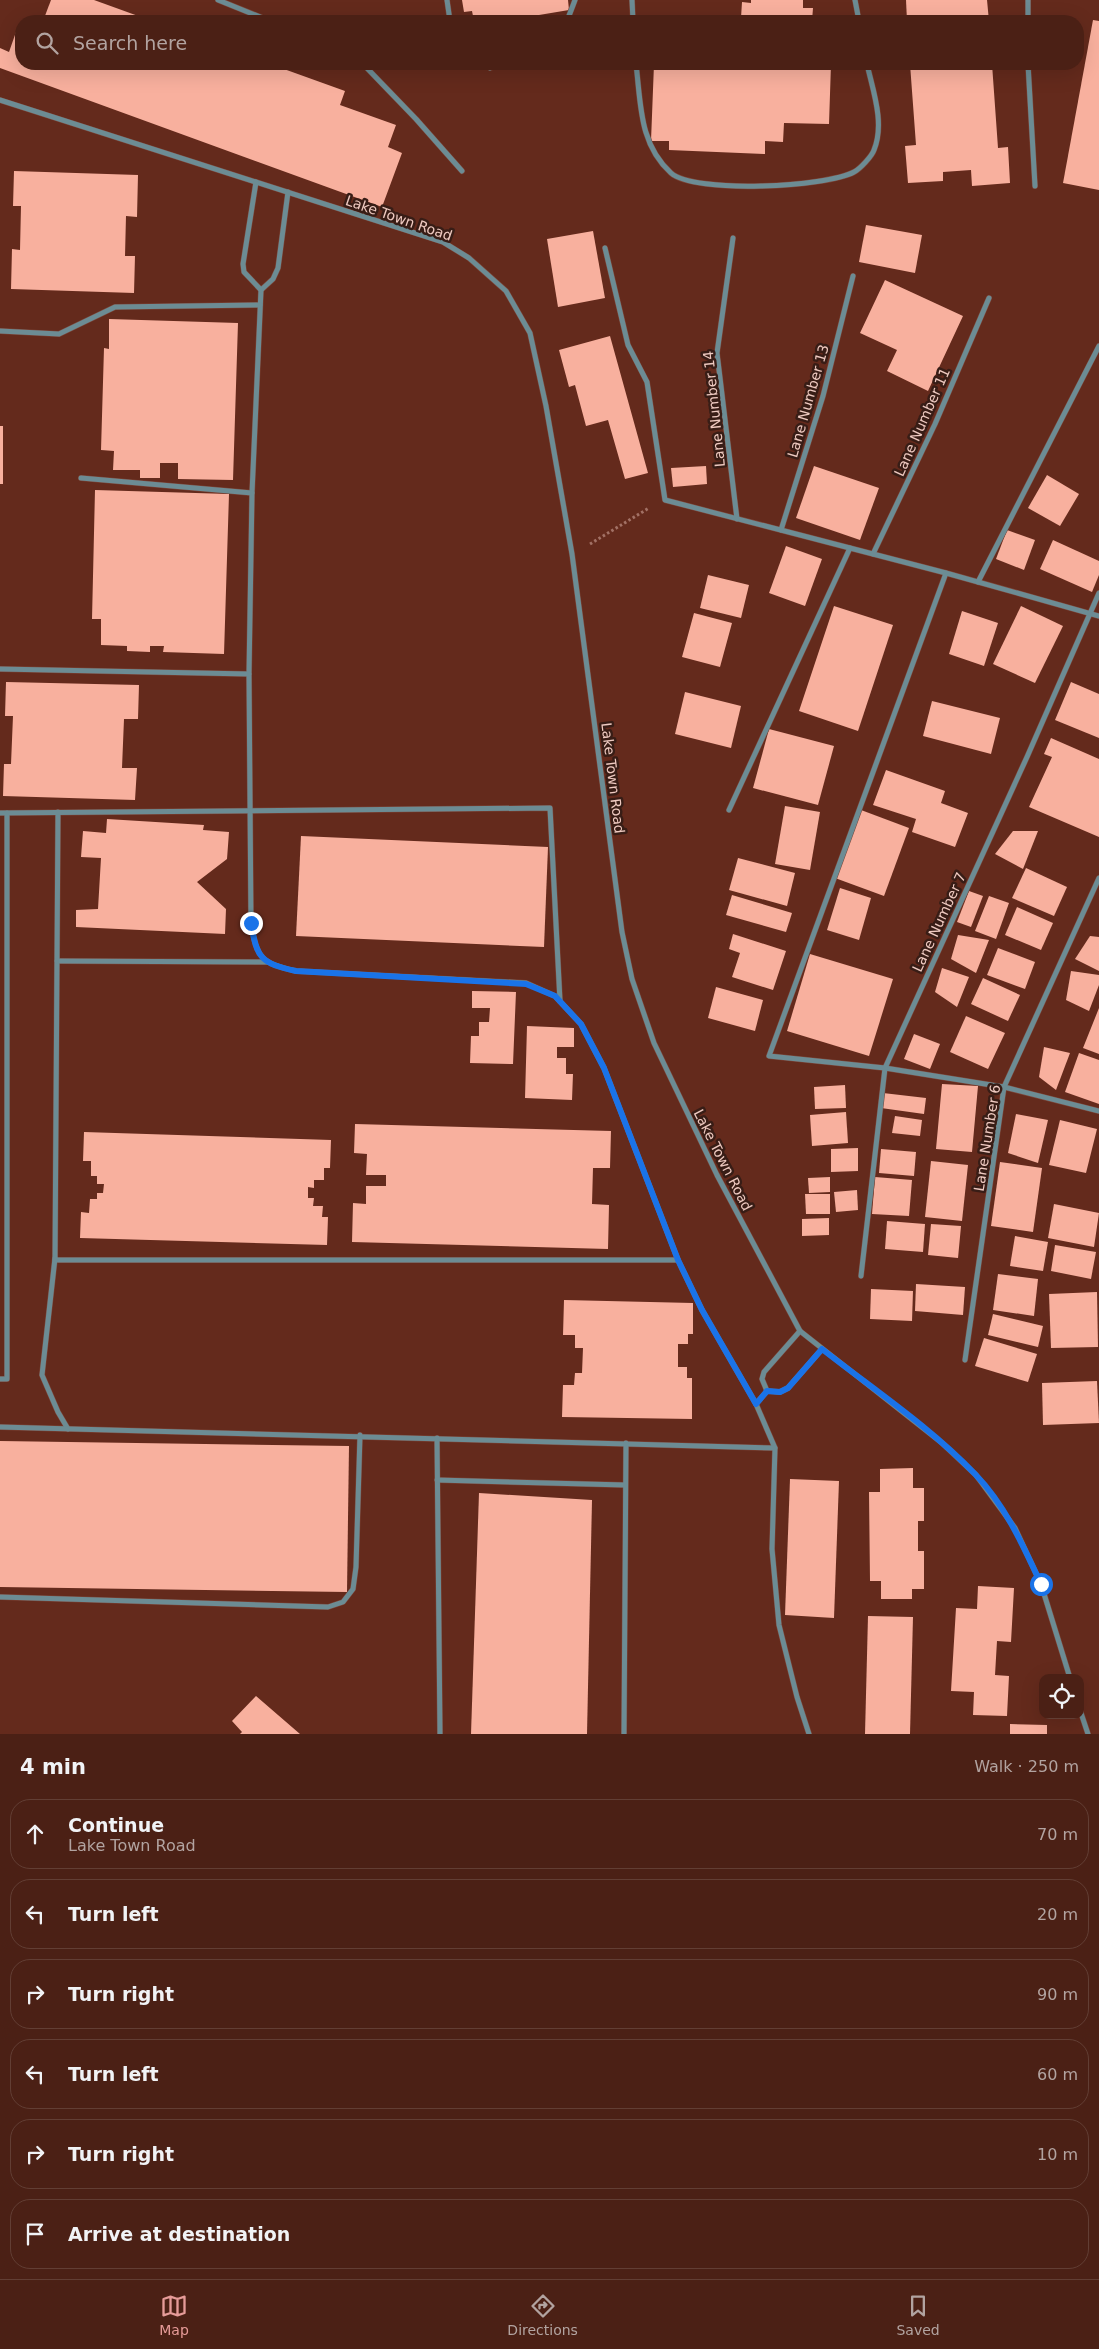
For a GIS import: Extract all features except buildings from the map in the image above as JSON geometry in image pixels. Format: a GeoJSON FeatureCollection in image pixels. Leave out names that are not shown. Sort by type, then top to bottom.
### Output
{"type":"FeatureCollection","features":[{"type":"Feature","properties":{"kind":"street"},"geometry":{"type":"LineString","coordinates":[[218,0],[255,15]]}},
{"type":"Feature","properties":{"kind":"street"},"geometry":{"type":"LineString","coordinates":[[447,0],[449,15]]}},
{"type":"Feature","properties":{"kind":"street"},"geometry":{"type":"LineString","coordinates":[[570,15],[575,0]]}},
{"type":"Feature","properties":{"kind":"street"},"geometry":{"type":"LineString","coordinates":[[632,0],[633,15]]}},
{"type":"Feature","properties":{"kind":"street"},"geometry":{"type":"LineString","coordinates":[[855,0],[858,15]]}},
{"type":"Feature","properties":{"kind":"street"},"geometry":{"type":"LineString","coordinates":[[1028,0],[1028,15]]}},
{"type":"Feature","properties":{"kind":"street"},"geometry":{"type":"LineString","coordinates":[[369,70],[462,171]]}},
{"type":"Feature","properties":{"kind":"street"},"geometry":{"type":"LineString","coordinates":[[637,70],[643,123],[651,151],[673,175],[711,186],[721,186],[800,185],[855,172],[874,151],[880,127],[868,70]]}},
{"type":"Feature","properties":{"kind":"street"},"geometry":{"type":"LineString","coordinates":[[1028,70],[1035,186]]}},
{"type":"Feature","properties":{"kind":"street","name":"Lake Town Road"},"geometry":{"type":"LineString","coordinates":[[0,100],[443,242],[469,258],[506,291],[530,333],[546,406],[571,548],[620,923],[632,979],[654,1043],[717,1175],[800,1331],[942,1443],[976,1475],[1015,1528],[1037,1576],[1069,1674]]}},
{"type":"Feature","properties":{"kind":"street"},"geometry":{"type":"LineString","coordinates":[[256,182],[243,264],[244,272],[261,290]]}},
{"type":"Feature","properties":{"kind":"street"},"geometry":{"type":"LineString","coordinates":[[288,192],[276,273],[261,290],[260,305],[252,493],[249,674],[251,923],[255,949],[272,965],[296,971],[526,984],[555,996],[581,1024],[604,1068],[678,1260],[702,1310],[756,1404],[775,1448],[772,1549],[779,1626],[797,1698],[809,1734]]}},
{"type":"Feature","properties":{"kind":"street","name":"Lane Number 14"},"geometry":{"type":"LineString","coordinates":[[733,238],[717,353],[737,519]]}},
{"type":"Feature","properties":{"kind":"street"},"geometry":{"type":"LineString","coordinates":[[605,248],[628,345],[647,382],[665,500],[946,573],[1099,616]]}},
{"type":"Feature","properties":{"kind":"street","name":"Lane Number 13"},"geometry":{"type":"LineString","coordinates":[[782,530],[823,396],[853,276]]}},
{"type":"Feature","properties":{"kind":"street","name":"Lane Number 11"},"geometry":{"type":"LineString","coordinates":[[873,554],[935,424],[989,298]]}},
{"type":"Feature","properties":{"kind":"street"},"geometry":{"type":"LineString","coordinates":[[0,331],[59,334],[115,306],[260,305]]}},
{"type":"Feature","properties":{"kind":"street"},"geometry":{"type":"LineString","coordinates":[[978,582],[1099,346]]}},
{"type":"Feature","properties":{"kind":"street"},"geometry":{"type":"LineString","coordinates":[[81,478],[252,493]]}},
{"type":"Feature","properties":{"kind":"street"},"geometry":{"type":"LineString","coordinates":[[729,810],[850,548]]}},
{"type":"Feature","properties":{"kind":"street"},"geometry":{"type":"LineString","coordinates":[[946,573],[769,1056],[885,1068],[1004,1087],[1099,1112]]}},
{"type":"Feature","properties":{"kind":"street","name":"Lane Number 7"},"geometry":{"type":"LineString","coordinates":[[861,1276],[885,1068],[1099,593]]}},
{"type":"Feature","properties":{"kind":"street"},"geometry":{"type":"LineString","coordinates":[[0,669],[249,674]]}},
{"type":"Feature","properties":{"kind":"street"},"geometry":{"type":"LineString","coordinates":[[0,813],[550,808],[560,1001]]}},
{"type":"Feature","properties":{"kind":"street"},"geometry":{"type":"LineString","coordinates":[[58,812],[55,1260],[678,1260]]}},
{"type":"Feature","properties":{"kind":"street"},"geometry":{"type":"LineString","coordinates":[[0,1379],[7,1379],[7,813]]}},
{"type":"Feature","properties":{"kind":"street","name":"Lane Number 6"},"geometry":{"type":"LineString","coordinates":[[965,1360],[1004,1087],[1099,878]]}},
{"type":"Feature","properties":{"kind":"street"},"geometry":{"type":"LineString","coordinates":[[57,961],[268,962]]}},
{"type":"Feature","properties":{"kind":"street"},"geometry":{"type":"LineString","coordinates":[[55,1253],[42,1374],[58,1412],[68,1429]]}},
{"type":"Feature","properties":{"kind":"street"},"geometry":{"type":"LineString","coordinates":[[767,1391],[762,1379],[764,1372],[800,1331]]}},
{"type":"Feature","properties":{"kind":"street"},"geometry":{"type":"LineString","coordinates":[[767,1391],[780,1392],[788,1388],[822,1349]]}},
{"type":"Feature","properties":{"kind":"street"},"geometry":{"type":"LineString","coordinates":[[756,1404],[767,1391]]}},
{"type":"Feature","properties":{"kind":"street"},"geometry":{"type":"LineString","coordinates":[[0,1427],[775,1448]]}},
{"type":"Feature","properties":{"kind":"street"},"geometry":{"type":"LineString","coordinates":[[0,1597],[328,1607],[343,1602],[353,1589],[356,1567],[360,1436]]}},
{"type":"Feature","properties":{"kind":"street"},"geometry":{"type":"LineString","coordinates":[[437,1438],[440,1734]]}},
{"type":"Feature","properties":{"kind":"street"},"geometry":{"type":"LineString","coordinates":[[624,1734],[626,1443]]}},
{"type":"Feature","properties":{"kind":"street"},"geometry":{"type":"LineString","coordinates":[[437,1480],[625,1485]]}},
{"type":"Feature","properties":{"kind":"street"},"geometry":{"type":"LineString","coordinates":[[1083,1719],[1088,1734]]}},
{"type":"Feature","properties":{"kind":"path"},"geometry":{"type":"LineString","coordinates":[[598,540],[648,509]]}},
{"type":"Feature","properties":{"kind":"route"},"geometry":{"type":"LineString","coordinates":[[251,923],[255,949],[272,965],[296,971],[526,984],[555,996],[581,1024],[604,1068],[678,1260],[702,1310],[739,1378],[756,1404],[767,1391],[780,1392],[788,1388],[822,1349],[942,1443],[976,1475],[1015,1528],[1041,1584]]}}]}
